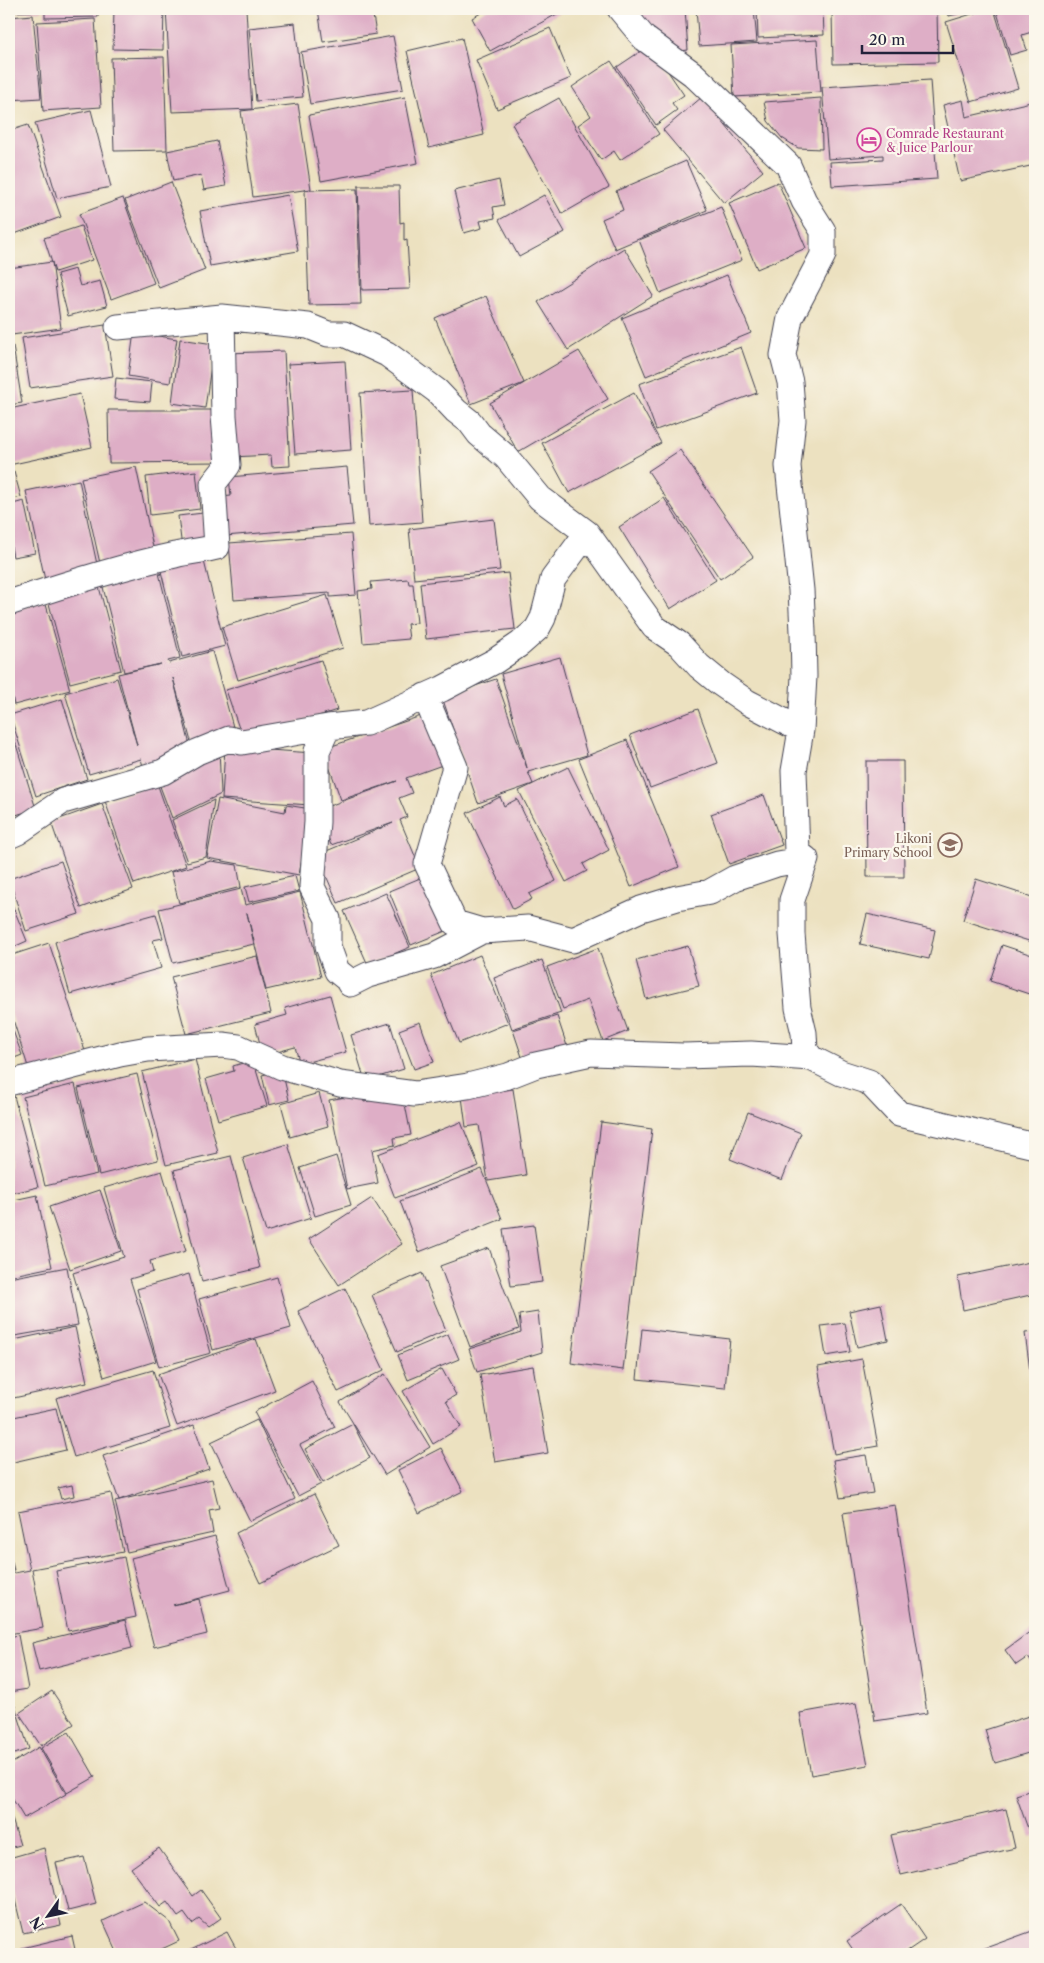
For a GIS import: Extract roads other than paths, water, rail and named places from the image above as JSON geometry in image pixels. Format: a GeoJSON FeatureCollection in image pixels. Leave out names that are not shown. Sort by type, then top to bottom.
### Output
{"type":"FeatureCollection","features":[{"type":"Feature","properties":{"kind":"street"},"geometry":{"type":"LineString","coordinates":[[620,9],[644,38],[694,74],[788,165],[804,201],[823,230],[823,255],[790,318],[783,355],[790,382],[793,420],[788,466],[801,590],[803,632],[804,676],[801,730],[794,771],[796,843],[797,852],[806,859]]}},
{"type":"Feature","properties":{"kind":"street"},"geometry":{"type":"LineString","coordinates":[[118,328],[222,317],[308,326],[328,334],[344,334],[387,354],[437,391],[456,411],[470,422],[479,434],[506,457],[540,498],[587,533],[654,627],[678,644],[699,666],[740,698],[801,730]]}},
{"type":"Feature","properties":{"kind":"street"},"geometry":{"type":"LineString","coordinates":[[9,603],[60,586],[177,554],[199,552],[217,547],[213,484],[228,465],[224,416],[222,317]]}},
{"type":"Feature","properties":{"kind":"street"},"geometry":{"type":"LineString","coordinates":[[9,836],[18,832],[63,801],[163,772],[197,752],[229,739],[242,742],[366,723],[454,683],[495,661],[520,644],[537,629],[544,618],[553,579],[587,533]]}},
{"type":"Feature","properties":{"kind":"street"},"geometry":{"type":"LineString","coordinates":[[425,696],[455,767],[427,864],[455,923],[482,931],[528,928],[573,940],[641,910],[677,898],[710,892],[735,878],[777,864],[806,859]]}},
{"type":"Feature","properties":{"kind":"street"},"geometry":{"type":"LineString","coordinates":[[328,728],[317,751],[317,822],[312,887],[328,919],[328,946],[337,971],[350,984],[368,975],[434,956],[482,931]]}},
{"type":"Feature","properties":{"kind":"street"},"geometry":{"type":"LineString","coordinates":[[806,859],[792,900],[792,934],[798,1008],[804,1033],[805,1050],[811,1058]]}},
{"type":"Feature","properties":{"kind":"street"},"geometry":{"type":"LineString","coordinates":[[9,1083],[120,1054],[148,1050],[223,1045],[238,1047],[282,1066],[340,1084],[415,1094],[468,1086],[508,1076],[536,1065],[591,1053],[684,1056],[751,1054],[811,1058],[841,1072],[870,1082],[899,1114],[1035,1146]]}},
{"type":"Feature","properties":{"kind":"place","name":"Comrade Restaurant & Juice Parlour"},"geometry":{"type":"Point","coordinates":[869,140]}},
{"type":"Feature","properties":{"kind":"place","name":"Likoni Primary School"},"geometry":{"type":"Point","coordinates":[950,845]}}]}
